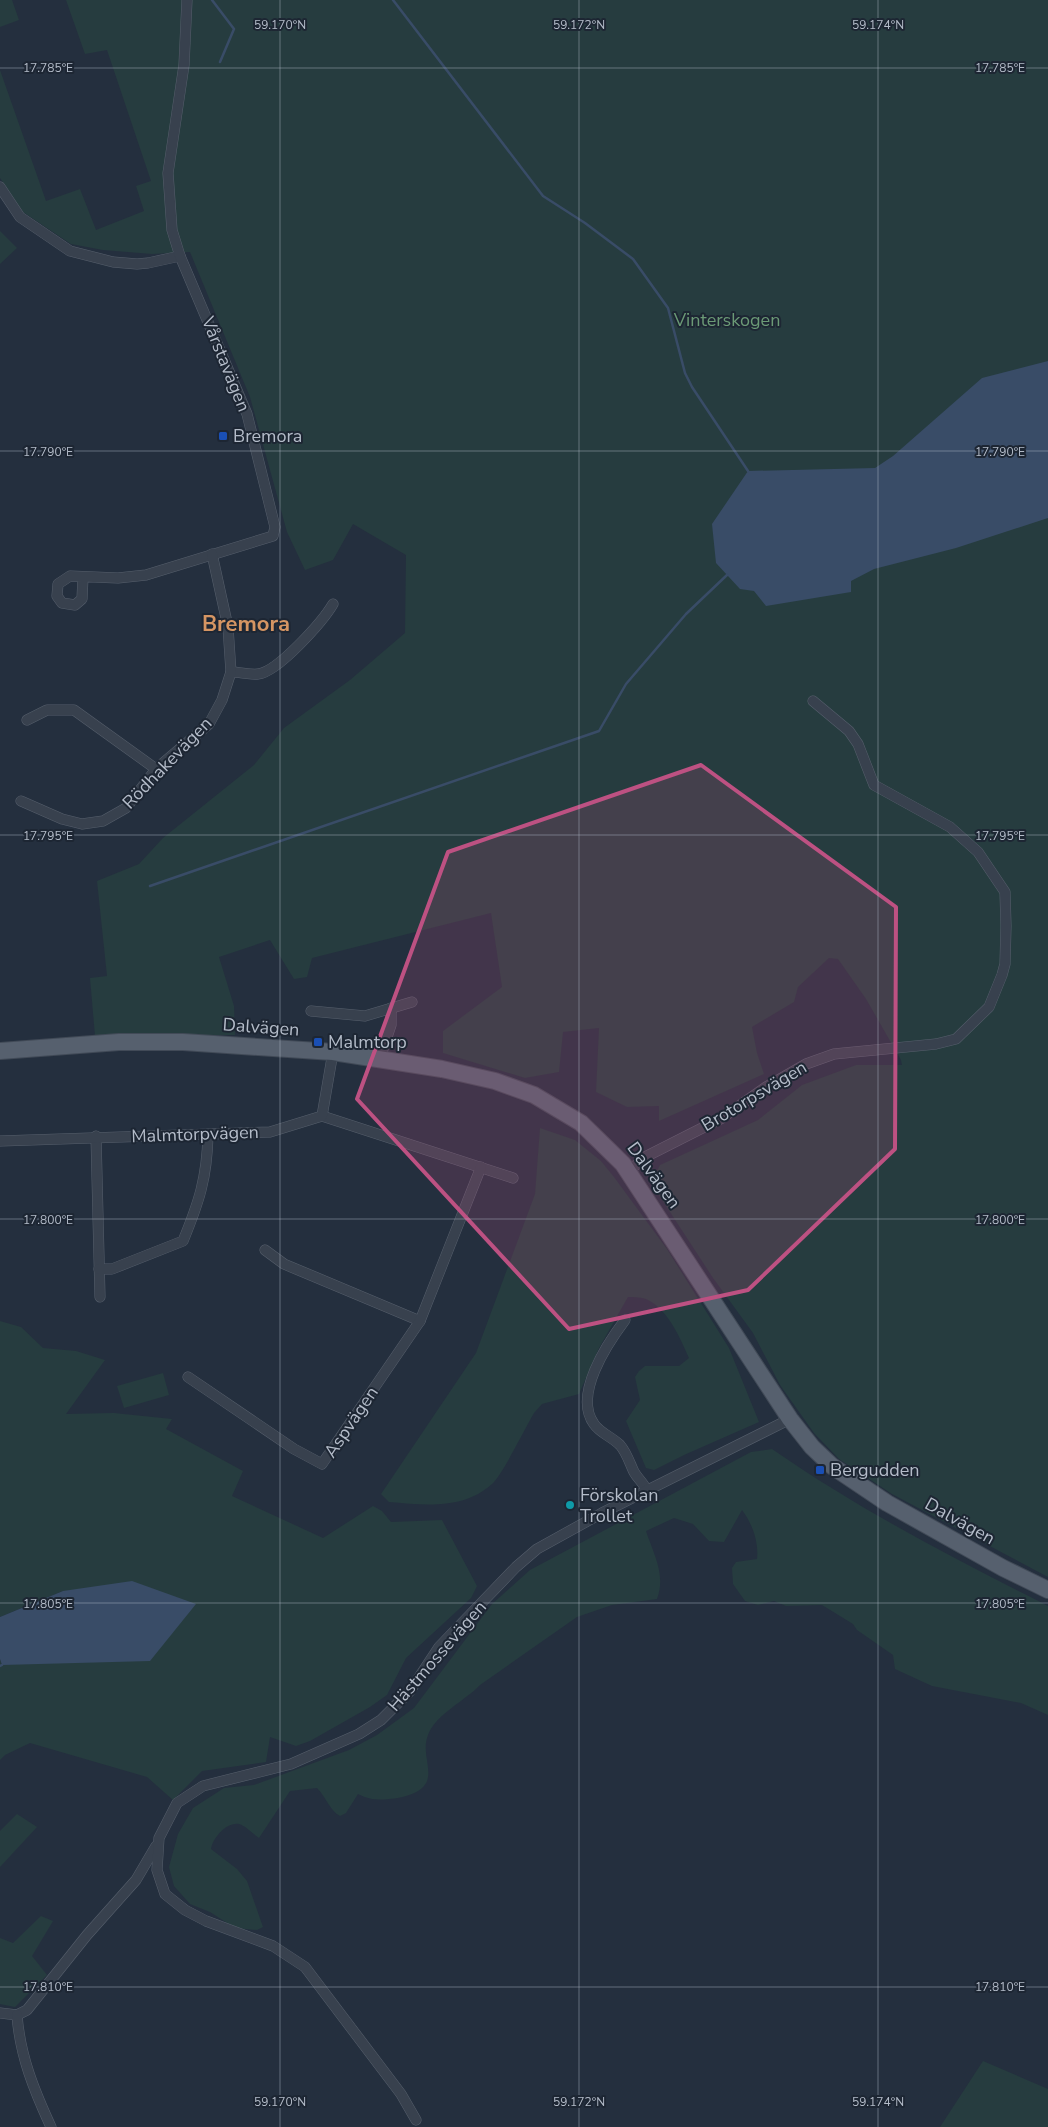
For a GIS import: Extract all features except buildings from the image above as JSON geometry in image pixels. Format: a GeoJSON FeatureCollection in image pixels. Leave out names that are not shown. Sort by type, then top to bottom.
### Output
{"type":"FeatureCollection","features":[{"type":"Feature","properties":{"kind":"main road","name":"Dalvägen"},"geometry":{"type":"LineString","coordinates":[[0,1050],[119,1042],[182,1042],[333,1052],[380,1058],[495,1081],[534,1095],[581,1123],[615,1154],[662,1220],[790,1419],[812,1447],[832,1466],[887,1503],[1003,1568],[1048,1590]]}},
{"type":"Feature","properties":{"kind":"street","name":"Vårstavägen"},"geometry":{"type":"LineString","coordinates":[[83,577],[118,578],[146,575],[273,536],[275,527],[247,414],[180,256],[172,230],[167,190],[171,140],[184,65],[187,0]]}},
{"type":"Feature","properties":{"kind":"street"},"geometry":{"type":"LineString","coordinates":[[0,187],[20,217],[70,251],[114,262],[137,264],[148,264],[180,256]]}},
{"type":"Feature","properties":{"kind":"street","name":"Rödhakevägen"},"geometry":{"type":"LineString","coordinates":[[21,801],[62,820],[82,824],[102,821],[126,808],[156,770],[209,724],[222,700],[231,672],[228,627],[212,554]]}},
{"type":"Feature","properties":{"kind":"street"},"geometry":{"type":"LineString","coordinates":[[231,672],[259,674],[273,668],[324,619],[334,604]]}},
{"type":"Feature","properties":{"kind":"street","name":"Brotorpsvägen"},"geometry":{"type":"LineString","coordinates":[[628,1172],[646,1157],[722,1118],[766,1087],[806,1064],[834,1054],[936,1044],[956,1039],[989,1007],[1002,975],[1006,926],[1005,892],[978,852],[950,827],[874,785],[858,744],[849,731],[843,724],[813,701]]}},
{"type":"Feature","properties":{"kind":"street"},"geometry":{"type":"LineString","coordinates":[[27,720],[47,710],[74,710],[156,770]]}},
{"type":"Feature","properties":{"kind":"street"},"geometry":{"type":"LineString","coordinates":[[311,1011],[365,1016],[412,1002]]}},
{"type":"Feature","properties":{"kind":"street"},"geometry":{"type":"LineString","coordinates":[[380,1058],[391,1025],[391,1008]]}},
{"type":"Feature","properties":{"kind":"street"},"geometry":{"type":"LineString","coordinates":[[333,1052],[322,1116],[513,1178]]}},
{"type":"Feature","properties":{"kind":"street","name":"Malmtorpvägen"},"geometry":{"type":"LineString","coordinates":[[0,1141],[96,1136],[208,1135],[270,1132],[322,1116]]}},
{"type":"Feature","properties":{"kind":"street"},"geometry":{"type":"LineString","coordinates":[[99,1269],[112,1269],[183,1241],[198,1203],[207,1169],[208,1135]]}},
{"type":"Feature","properties":{"kind":"street"},"geometry":{"type":"LineString","coordinates":[[96,1136],[100,1298]]}},
{"type":"Feature","properties":{"kind":"street","name":"Aspvägen"},"geometry":{"type":"LineString","coordinates":[[188,1377],[294,1449],[322,1464],[420,1321],[481,1167]]}},
{"type":"Feature","properties":{"kind":"street"},"geometry":{"type":"LineString","coordinates":[[265,1250],[284,1264],[420,1321]]}},
{"type":"Feature","properties":{"kind":"street"},"geometry":{"type":"LineString","coordinates":[[625,1320],[611,1340],[592,1378],[586,1396],[587,1410],[596,1427],[621,1446],[635,1474],[643,1482],[647,1491]]}},
{"type":"Feature","properties":{"kind":"street","name":"Hästmossevägen"},"geometry":{"type":"LineString","coordinates":[[416,2120],[401,2094],[305,1967],[273,1946],[206,1921],[185,1910],[165,1894],[157,1870],[159,1838],[178,1803],[203,1786],[291,1764],[359,1734],[382,1720],[410,1692],[439,1647],[516,1567],[537,1549],[790,1419]]}},
{"type":"Feature","properties":{"kind":"street"},"geometry":{"type":"LineString","coordinates":[[0,2013],[17,2015],[27,2010],[87,1935],[136,1880],[154,1851],[159,1838]]}},
{"type":"Feature","properties":{"kind":"street"},"geometry":{"type":"LineString","coordinates":[[17,2015],[19,2041],[26,2066],[51,2127]]}},
{"type":"Feature","properties":{"kind":"highlighted area"},"geometry":{"type":"Polygon","coordinates":[[[701,765],[896,907],[895,1149],[748,1290],[569,1329],[357,1099],[448,852],[701,765]]]}},
{"type":"Feature","properties":{"kind":"green space"},"geometry":{"type":"Polygon","coordinates":[[[0,0],[12,0],[19,20],[0,27],[0,0]]]}},
{"type":"Feature","properties":{"kind":"green space","name":"Vinterskogen"},"geometry":{"type":"Polygon","coordinates":[[[66,0],[1048,0],[1048,1577],[892,1494],[839,1459],[814,1433],[780,1385],[753,1333],[713,1278],[651,1183],[660,1165],[758,1120],[802,1085],[856,1065],[902,1065],[901,1060],[866,999],[838,959],[829,958],[798,987],[794,1002],[752,1027],[757,1053],[764,1074],[659,1121],[659,1106],[627,1107],[596,1092],[599,1028],[563,1032],[559,1072],[525,1078],[443,1053],[443,1031],[502,987],[491,913],[312,958],[307,977],[294,979],[270,940],[219,957],[234,1006],[235,1035],[95,1036],[90,978],[107,976],[97,881],[139,864],[163,838],[254,765],[284,728],[350,680],[405,633],[406,555],[353,524],[333,560],[305,570],[287,532],[250,397],[190,252],[152,254],[103,250],[71,244],[23,212],[0,178],[0,70],[46,201],[80,189],[96,230],[144,211],[136,186],[151,181],[107,50],[85,54],[66,0]]]}},
{"type":"Feature","properties":{"kind":"green space"},"geometry":{"type":"Polygon","coordinates":[[[0,231],[17,248],[0,264],[0,231]]]}},
{"type":"Feature","properties":{"kind":"green space"},"geometry":{"type":"Polygon","coordinates":[[[540,1128],[575,1140],[601,1161],[614,1177],[667,1249],[729,1348],[759,1422],[654,1470],[646,1468],[626,1421],[640,1400],[635,1377],[645,1366],[679,1366],[689,1358],[673,1326],[662,1311],[646,1299],[628,1297],[599,1348],[579,1394],[542,1404],[534,1413],[508,1461],[492,1484],[469,1498],[456,1502],[416,1504],[389,1502],[381,1494],[476,1353],[535,1194],[540,1128]]]}},
{"type":"Feature","properties":{"kind":"green space"},"geometry":{"type":"Polygon","coordinates":[[[0,1321],[21,1327],[43,1348],[76,1351],[105,1360],[66,1414],[114,1413],[172,1419],[166,1429],[243,1471],[232,1496],[323,1538],[373,1506],[382,1511],[391,1522],[442,1520],[477,1586],[471,1598],[406,1658],[387,1695],[370,1707],[310,1741],[296,1746],[270,1737],[266,1762],[202,1771],[173,1800],[147,1777],[30,1743],[5,1755],[0,1760],[0,1659],[2,1665],[63,1591],[0,1617],[0,1321]]]}},
{"type":"Feature","properties":{"kind":"green space"},"geometry":{"type":"Polygon","coordinates":[[[163,1373],[169,1395],[124,1408],[117,1386],[163,1373]]]}},
{"type":"Feature","properties":{"kind":"green space"},"geometry":{"type":"Polygon","coordinates":[[[772,1449],[873,1513],[1048,1606],[1048,1715],[1021,1703],[932,1686],[895,1669],[893,1655],[857,1630],[853,1624],[822,1605],[786,1606],[774,1601],[758,1605],[745,1601],[733,1584],[732,1568],[736,1562],[757,1559],[757,1546],[749,1521],[742,1510],[724,1542],[709,1541],[693,1524],[674,1518],[646,1531],[660,1573],[657,1599],[612,1605],[577,1617],[480,1685],[444,1714],[428,1735],[426,1752],[428,1777],[426,1784],[421,1789],[405,1796],[387,1799],[372,1799],[358,1794],[346,1813],[340,1816],[333,1811],[317,1788],[290,1791],[259,1838],[239,1824],[225,1828],[214,1840],[211,1849],[237,1869],[247,1881],[263,1927],[257,1930],[235,1928],[210,1912],[190,1904],[174,1886],[169,1867],[178,1834],[193,1808],[224,1788],[254,1785],[349,1750],[377,1735],[414,1708],[492,1604],[530,1570],[751,1452],[772,1449]]]}},
{"type":"Feature","properties":{"kind":"green space"},"geometry":{"type":"Polygon","coordinates":[[[17,1814],[37,1827],[0,1867],[0,1831],[17,1814]]]}},
{"type":"Feature","properties":{"kind":"green space"},"geometry":{"type":"Polygon","coordinates":[[[41,1916],[53,1921],[32,1956],[47,1975],[15,2007],[0,2004],[0,1938],[13,1943],[41,1916]]]}},
{"type":"Feature","properties":{"kind":"green space"},"geometry":{"type":"Polygon","coordinates":[[[983,2061],[1048,2089],[1048,2127],[940,2127],[983,2061]]]}},
{"type":"Feature","properties":{"kind":"water"},"geometry":{"type":"Polygon","coordinates":[[[1048,361],[1048,518],[956,548],[874,569],[851,581],[851,592],[766,606],[754,591],[740,589],[716,563],[712,524],[748,471],[875,468],[893,456],[982,378],[1048,361]]]}},
{"type":"Feature","properties":{"kind":"water"},"geometry":{"type":"Polygon","coordinates":[[[132,1581],[196,1604],[150,1661],[2,1665],[0,1659],[0,1617],[63,1591],[132,1581]]]}},
{"type":"Feature","properties":{"kind":"waterway"},"geometry":{"type":"LineString","coordinates":[[212,0],[234,29],[220,62]]}},
{"type":"Feature","properties":{"kind":"waterway"},"geometry":{"type":"LineString","coordinates":[[393,0],[543,196],[585,223],[633,259],[668,308],[685,373],[692,387],[748,471]]}},
{"type":"Feature","properties":{"kind":"waterway"},"geometry":{"type":"LineString","coordinates":[[150,886],[599,731],[626,684],[686,614],[727,575]]}},
{"type":"Feature","properties":{"kind":"place","name":"Bremora"},"geometry":{"type":"Point","coordinates":[223,436]}},
{"type":"Feature","properties":{"kind":"place","name":"Malmtorp"},"geometry":{"type":"Point","coordinates":[318,1042]}},
{"type":"Feature","properties":{"kind":"place","name":"Bergudden"},"geometry":{"type":"Point","coordinates":[820,1470]}},
{"type":"Feature","properties":{"kind":"place","name":"Förskolan Trollet"},"geometry":{"type":"Point","coordinates":[570,1505]}},
{"type":"Feature","properties":{"kind":"district","name":"Bremora"},"geometry":{"type":"Point","coordinates":[246,624]}}]}
